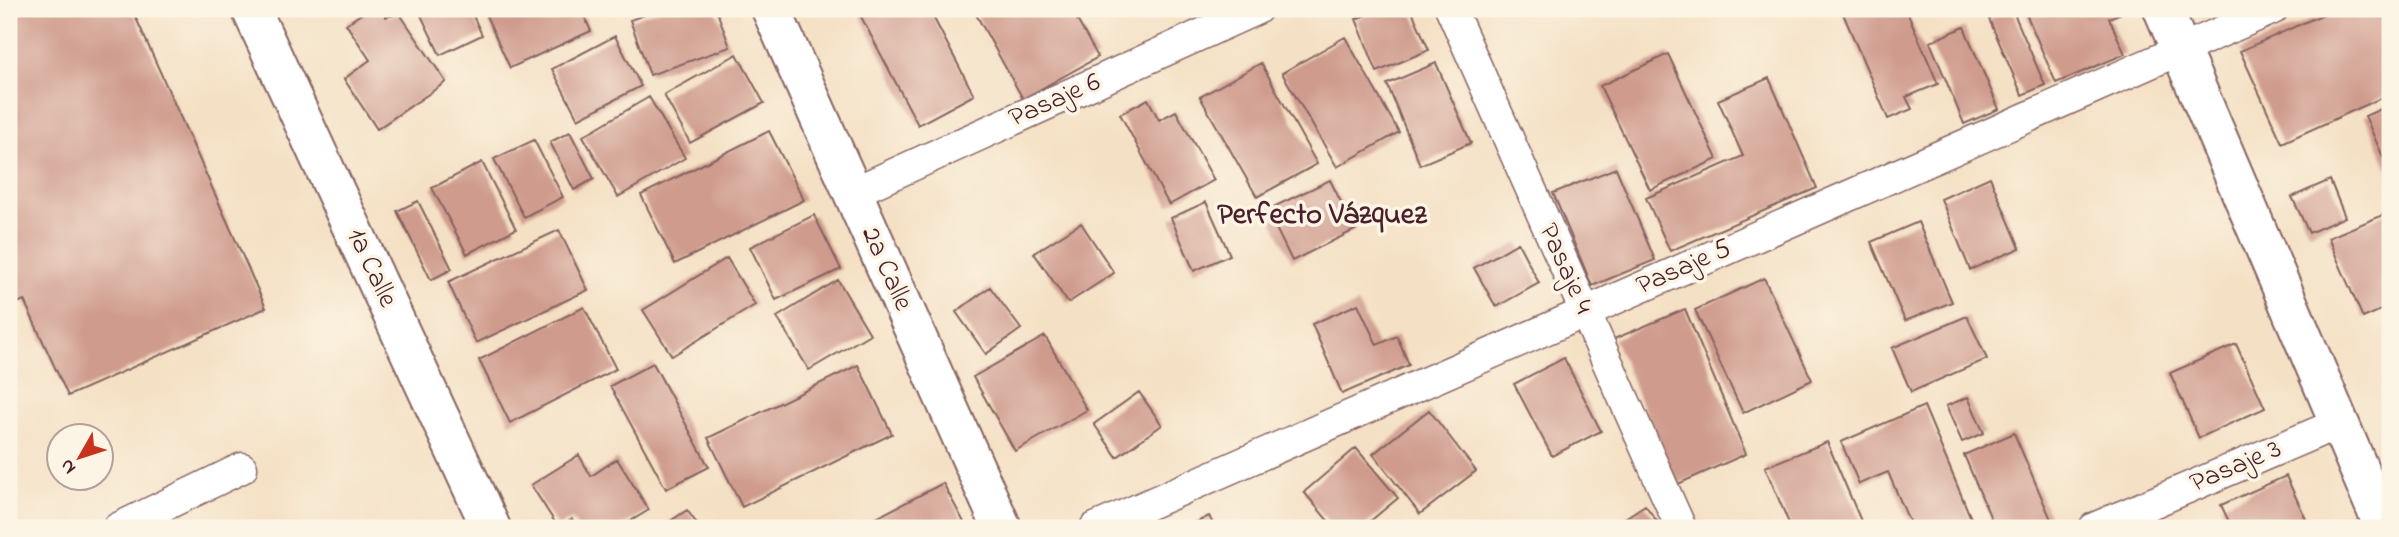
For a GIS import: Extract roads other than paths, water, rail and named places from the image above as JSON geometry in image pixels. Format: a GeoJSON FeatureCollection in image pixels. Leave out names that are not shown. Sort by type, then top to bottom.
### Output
{"type":"FeatureCollection","features":[{"type":"Feature","properties":{"kind":"street","name":"1a Calle"},"geometry":{"type":"LineString","coordinates":[[251,9],[491,528]]}},
{"type":"Feature","properties":{"kind":"street","name":"2a Calle"},"geometry":{"type":"LineString","coordinates":[[771,9],[1002,528]]}},
{"type":"Feature","properties":{"kind":"street"},"geometry":{"type":"LineString","coordinates":[[2163,9],[2384,528]]}},
{"type":"Feature","properties":{"kind":"lane","name":"Pasaje 6"},"geometry":{"type":"LineString","coordinates":[[852,192],[1257,9]]}},
{"type":"Feature","properties":{"kind":"lane","name":"Pasaje 4"},"geometry":{"type":"LineString","coordinates":[[1451,9],[1681,528]]}},
{"type":"Feature","properties":{"kind":"lane","name":"Pasaje 5"},"geometry":{"type":"LineString","coordinates":[[1095,528],[2273,9]]}},
{"type":"Feature","properties":{"kind":"lane","name":"Pasaje 3"},"geometry":{"type":"LineString","coordinates":[[2095,528],[2339,423]]}},
{"type":"Feature","properties":{"kind":"lane"},"geometry":{"type":"LineString","coordinates":[[118,528],[242,468]]}},
{"type":"Feature","properties":{"kind":"district","name":"Perfecto Vázquez"},"geometry":{"type":"Point","coordinates":[1322,216]}}]}
